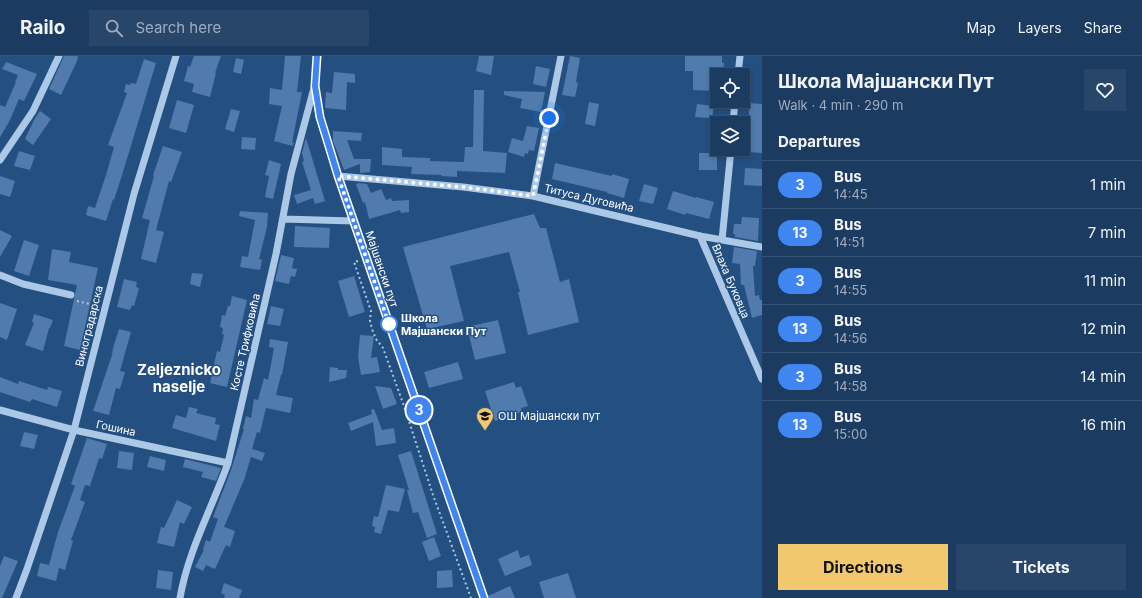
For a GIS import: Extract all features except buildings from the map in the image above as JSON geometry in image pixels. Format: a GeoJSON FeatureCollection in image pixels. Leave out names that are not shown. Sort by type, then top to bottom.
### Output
{"type":"FeatureCollection","features":[{"type":"Feature","properties":{"kind":"street"},"geometry":{"type":"LineString","coordinates":[[0,160],[33,111],[59,56]]}},
{"type":"Feature","properties":{"kind":"street","name":"Виноградарска"},"geometry":{"type":"LineString","coordinates":[[16,598],[74,430],[134,194],[176,56]]}},
{"type":"Feature","properties":{"kind":"street","name":"Мајшански пут"},"geometry":{"type":"LineString","coordinates":[[317,56],[315,86],[320,117],[338,176],[484,598]]}},
{"type":"Feature","properties":{"kind":"street"},"geometry":{"type":"LineString","coordinates":[[533,196],[561,56]]}},
{"type":"Feature","properties":{"kind":"street"},"geometry":{"type":"LineString","coordinates":[[739,68],[740,56]]}},
{"type":"Feature","properties":{"kind":"street","name":"Косте Трифковића"},"geometry":{"type":"LineString","coordinates":[[180,598],[183,579],[190,559],[218,492],[228,463],[276,254],[291,174],[315,86]]}},
{"type":"Feature","properties":{"kind":"street","name":"Влаха Буковца"},"geometry":{"type":"LineString","coordinates":[[722,240],[730,156]]}},
{"type":"Feature","properties":{"kind":"street","name":"Титуса Дуговића"},"geometry":{"type":"LineString","coordinates":[[338,176],[463,187],[533,196],[700,236],[762,247]]}},
{"type":"Feature","properties":{"kind":"street"},"geometry":{"type":"LineString","coordinates":[[283,220],[353,221]]}},
{"type":"Feature","properties":{"kind":"street","name":"Влаха Буковца"},"geometry":{"type":"LineString","coordinates":[[700,236],[762,379]]}},
{"type":"Feature","properties":{"kind":"street"},"geometry":{"type":"LineString","coordinates":[[0,275],[23,284],[71,295]]}},
{"type":"Feature","properties":{"kind":"street","name":"Гошина"},"geometry":{"type":"LineString","coordinates":[[0,410],[74,430],[228,463]]}},
{"type":"Feature","properties":{"kind":"path"},"geometry":{"type":"LineString","coordinates":[[354,262],[371,311],[370,321],[372,329],[376,339],[383,348],[404,406],[433,495],[471,598]]}},
{"type":"Feature","properties":{"kind":"path"},"geometry":{"type":"LineString","coordinates":[[71,295],[74,300],[105,307]]}},
{"type":"Feature","properties":{"kind":"bus line","name":"3"},"geometry":{"type":"LineString","coordinates":[[317,56],[315,86],[320,117],[338,176],[484,598]]}},
{"type":"Feature","properties":{"kind":"place","name":"Школа Мајшански Пут"},"geometry":{"type":"Point","coordinates":[389,324]}},
{"type":"Feature","properties":{"kind":"place","name":"ОШ Мајшански пут"},"geometry":{"type":"Point","coordinates":[485,431]}},
{"type":"Feature","properties":{"kind":"district","name":"Zeljeznicko naselje"},"geometry":{"type":"Point","coordinates":[179,378]}},
{"type":"Feature","properties":{"kind":"route"},"geometry":{"type":"LineString","coordinates":[[389,324],[391,330],[338,176],[463,187],[533,196],[549,118]]}}]}
